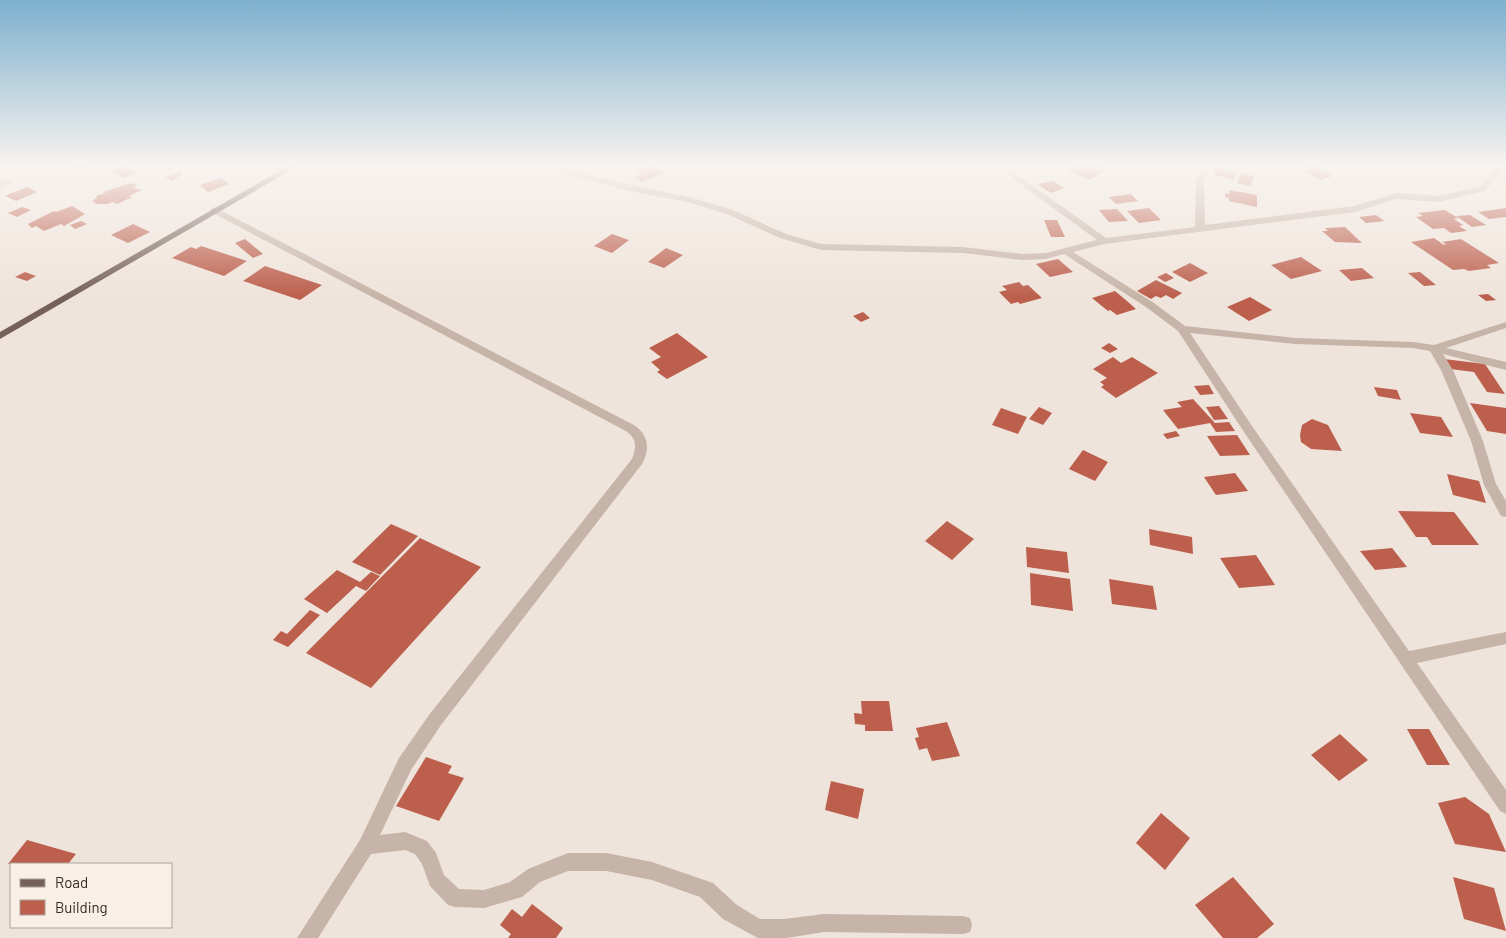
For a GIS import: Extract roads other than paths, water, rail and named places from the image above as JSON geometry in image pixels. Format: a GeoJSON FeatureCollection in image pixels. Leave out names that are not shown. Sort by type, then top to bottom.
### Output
{"type":"FeatureCollection","features":[{"type":"Feature","properties":{"kind":"main road"},"geometry":{"type":"LineString","coordinates":[[0,336],[214,210]]}},
{"type":"Feature","properties":{"kind":"street"},"geometry":{"type":"LineString","coordinates":[[214,210],[635,430],[642,440],[643,448],[638,461],[435,720],[405,764],[366,846],[307,938]]}},
{"type":"Feature","properties":{"kind":"street"},"geometry":{"type":"LineString","coordinates":[[723,210],[783,236],[821,247],[963,250],[1023,257],[1046,256],[1067,252],[1104,241],[1350,210]]}},
{"type":"Feature","properties":{"kind":"street"},"geometry":{"type":"LineString","coordinates":[[1061,210],[1104,241]]}},
{"type":"Feature","properties":{"kind":"street"},"geometry":{"type":"LineString","coordinates":[[1200,210],[1200,228]]}},
{"type":"Feature","properties":{"kind":"street"},"geometry":{"type":"LineString","coordinates":[[1067,252],[1150,305],[1182,329],[1248,429],[1506,805]]}},
{"type":"Feature","properties":{"kind":"street"},"geometry":{"type":"LineString","coordinates":[[1434,348],[1506,325]]}},
{"type":"Feature","properties":{"kind":"street"},"geometry":{"type":"LineString","coordinates":[[1182,329],[1295,341],[1413,345],[1434,348],[1506,366]]}},
{"type":"Feature","properties":{"kind":"street"},"geometry":{"type":"LineString","coordinates":[[1434,348],[1447,370],[1478,441],[1490,484],[1506,512]]}},
{"type":"Feature","properties":{"kind":"street"},"geometry":{"type":"LineString","coordinates":[[1406,658],[1506,638]]}},
{"type":"Feature","properties":{"kind":"street"},"geometry":{"type":"LineString","coordinates":[[366,846],[405,841],[421,847],[430,859],[436,880],[454,898],[484,899],[515,890],[534,875],[568,862],[606,862],[652,871],[706,890],[730,912],[758,928],[784,929],[824,923],[963,925]]}}]}
